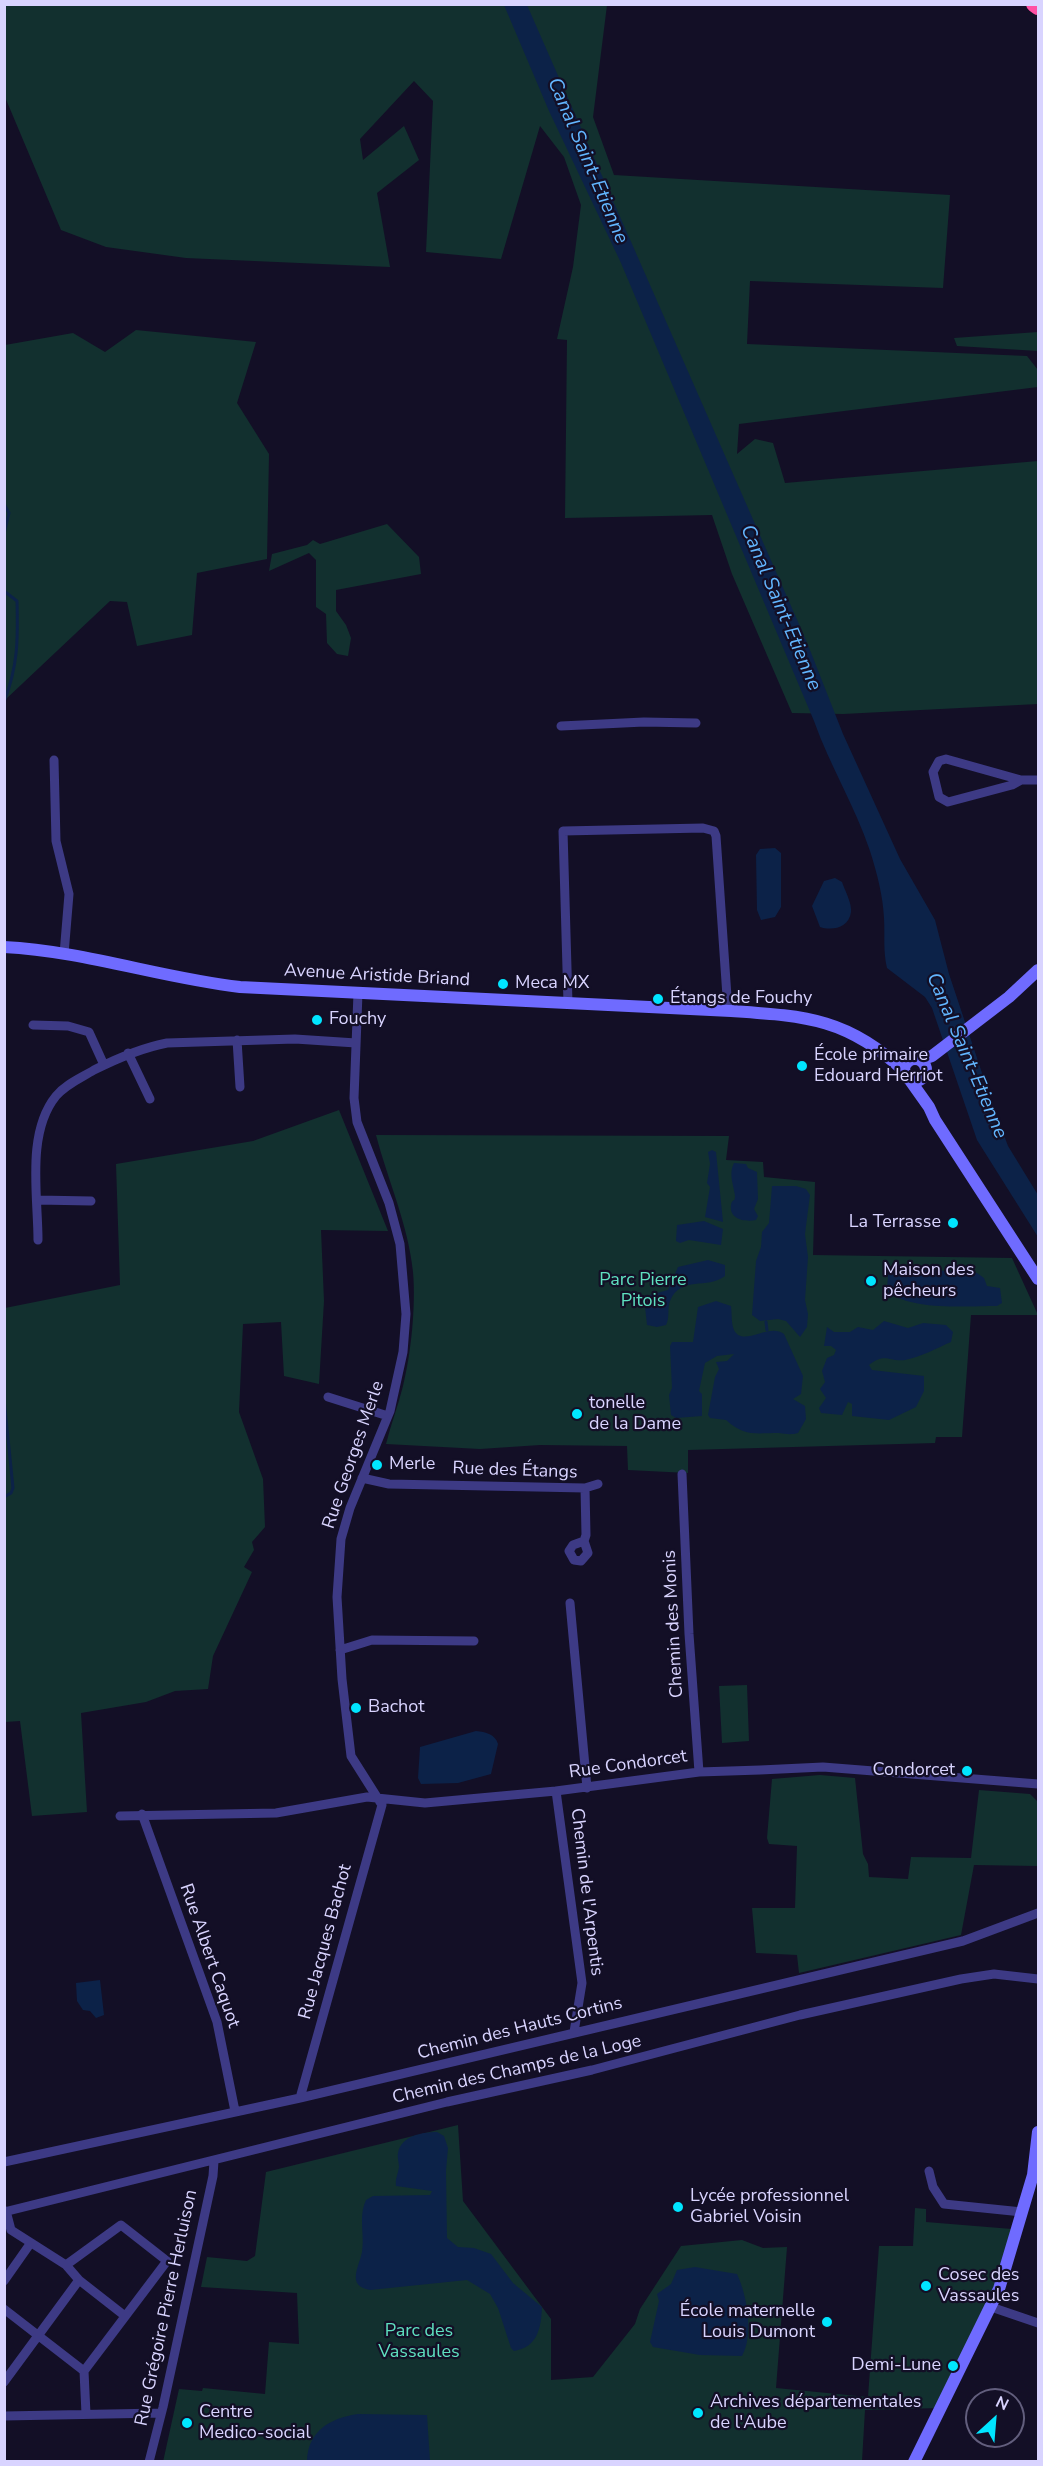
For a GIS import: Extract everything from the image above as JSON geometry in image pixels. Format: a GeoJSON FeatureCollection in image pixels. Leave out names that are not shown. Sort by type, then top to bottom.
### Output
{"type":"FeatureCollection","features":[{"type":"Feature","properties":{"kind":"highway"},"geometry":{"type":"LineString","coordinates":[[1034,4],[1038,7]]}},
{"type":"Feature","properties":{"kind":"street"},"geometry":{"type":"LineString","coordinates":[[561,726],[644,722],[696,723]]}},
{"type":"Feature","properties":{"kind":"street"},"geometry":{"type":"LineString","coordinates":[[1021,780],[1012,785],[948,802],[939,797],[933,772],[939,761],[946,759],[1021,780],[1038,780]]}},
{"type":"Feature","properties":{"kind":"street"},"geometry":{"type":"LineString","coordinates":[[54,760],[56,841],[69,894],[64,954]]}},
{"type":"Feature","properties":{"kind":"street"},"geometry":{"type":"LineString","coordinates":[[568,1003],[563,831],[703,828],[714,831],[728,1011]]}},
{"type":"Feature","properties":{"kind":"street","name":"Avenue Aristide Briand"},"geometry":{"type":"LineString","coordinates":[[4,947],[64,954],[204,983],[794,1016],[826,1022],[848,1031],[886,1055],[920,1065]]}},
{"type":"Feature","properties":{"kind":"street"},"geometry":{"type":"LineString","coordinates":[[920,1065],[1038,970]]}},
{"type":"Feature","properties":{"kind":"street","name":"Rue Georges Merle"},"geometry":{"type":"LineString","coordinates":[[340,1650],[338,1566],[341,1539],[387,1416],[403,1352],[406,1314],[400,1244],[389,1203],[357,1122],[354,1098],[358,993]]}},
{"type":"Feature","properties":{"kind":"street"},"geometry":{"type":"LineString","coordinates":[[33,1025],[68,1026],[89,1032],[104,1065]]}},
{"type":"Feature","properties":{"kind":"street"},"geometry":{"type":"LineString","coordinates":[[38,1240],[37,1148],[41,1126],[48,1109],[68,1085],[128,1053],[167,1043],[295,1039],[356,1043]]}},
{"type":"Feature","properties":{"kind":"street"},"geometry":{"type":"LineString","coordinates":[[237,1040],[240,1087]]}},
{"type":"Feature","properties":{"kind":"street"},"geometry":{"type":"LineString","coordinates":[[128,1053],[150,1099]]}},
{"type":"Feature","properties":{"kind":"street"},"geometry":{"type":"LineString","coordinates":[[920,1065],[929,1107],[935,1120],[1038,1279]]}},
{"type":"Feature","properties":{"kind":"street"},"geometry":{"type":"LineString","coordinates":[[920,1065],[929,1107]]}},
{"type":"Feature","properties":{"kind":"street"},"geometry":{"type":"LineString","coordinates":[[38,1200],[92,1201]]}},
{"type":"Feature","properties":{"kind":"street"},"geometry":{"type":"LineString","coordinates":[[328,1397],[387,1416]]}},
{"type":"Feature","properties":{"kind":"street","name":"Chemin des Monis"},"geometry":{"type":"LineString","coordinates":[[682,1474],[689,1634],[699,1772]]}},
{"type":"Feature","properties":{"kind":"street","name":"Rue des Étangs"},"geometry":{"type":"LineString","coordinates":[[362,1478],[389,1484],[585,1488],[585,1538]]}},
{"type":"Feature","properties":{"kind":"street"},"geometry":{"type":"LineString","coordinates":[[585,1488],[598,1484]]}},
{"type":"Feature","properties":{"kind":"street"},"geometry":{"type":"LineString","coordinates":[[570,1603],[587,1788]]}},
{"type":"Feature","properties":{"kind":"street"},"geometry":{"type":"LineString","coordinates":[[120,1816],[276,1813],[378,1797],[351,1756],[340,1650],[372,1640],[474,1641]]}},
{"type":"Feature","properties":{"kind":"street","name":"Rue Condorcet"},"geometry":{"type":"LineString","coordinates":[[378,1797],[425,1803],[587,1788],[699,1772],[823,1767],[1038,1784]]}},
{"type":"Feature","properties":{"kind":"street","name":"Chemin de l'Arpentis"},"geometry":{"type":"LineString","coordinates":[[556,1791],[582,1983],[574,2032]]}},
{"type":"Feature","properties":{"kind":"street","name":"Rue Jacques Bachot"},"geometry":{"type":"LineString","coordinates":[[300,2098],[382,1805],[378,1797]]}},
{"type":"Feature","properties":{"kind":"street","name":"Rue Albert Caquot"},"geometry":{"type":"LineString","coordinates":[[142,1814],[218,2022],[235,2111]]}},
{"type":"Feature","properties":{"kind":"street","name":"Chemin des Hauts Cortins"},"geometry":{"type":"LineString","coordinates":[[4,2162],[300,2098],[963,1941],[1038,1913]]}},
{"type":"Feature","properties":{"kind":"street","name":"Chemin des Champs de la Loge"},"geometry":{"type":"LineString","coordinates":[[5,2212],[447,2102],[680,2048],[800,2015],[961,1979],[994,1974],[1038,1979]]}},
{"type":"Feature","properties":{"kind":"street"},"geometry":{"type":"LineString","coordinates":[[915,2462],[991,2307],[1033,2175],[1038,2132]]}},
{"type":"Feature","properties":{"kind":"street","name":"Rue Grégoire Pierre Herluison"},"geometry":{"type":"LineString","coordinates":[[149,2462],[213,2176],[214,2161]]}},
{"type":"Feature","properties":{"kind":"street"},"geometry":{"type":"LineString","coordinates":[[929,2171],[933,2187],[944,2204],[1022,2212]]}},
{"type":"Feature","properties":{"kind":"street"},"geometry":{"type":"LineString","coordinates":[[5,2212],[11,2230],[66,2265],[79,2280],[125,2316]]}},
{"type":"Feature","properties":{"kind":"street"},"geometry":{"type":"LineString","coordinates":[[66,2265],[121,2225],[167,2261],[84,2371],[86,2414]]}},
{"type":"Feature","properties":{"kind":"street"},"geometry":{"type":"LineString","coordinates":[[4,2281],[30,2244]]}},
{"type":"Feature","properties":{"kind":"street"},"geometry":{"type":"LineString","coordinates":[[4,2382],[79,2280]]}},
{"type":"Feature","properties":{"kind":"street"},"geometry":{"type":"LineString","coordinates":[[991,2307],[1038,2324]]}},
{"type":"Feature","properties":{"kind":"street"},"geometry":{"type":"LineString","coordinates":[[4,2309],[84,2371]]}},
{"type":"Feature","properties":{"kind":"street"},"geometry":{"type":"LineString","coordinates":[[4,2416],[161,2414]]}},
{"type":"Feature","properties":{"kind":"green space"},"geometry":{"type":"Polygon","coordinates":[[[4,5],[607,5],[593,117],[614,175],[950,195],[943,288],[750,281],[747,344],[1027,356],[1038,370],[1038,387],[739,424],[737,454],[755,439],[773,443],[785,483],[1038,461],[1038,704],[843,714],[792,713],[732,574],[712,515],[565,518],[567,340],[557,339],[573,267],[581,205],[564,157],[540,126],[501,259],[426,252],[433,101],[414,81],[360,139],[363,160],[404,126],[419,160],[377,193],[390,267],[186,258],[106,247],[61,230],[5,97],[4,5]]]}},
{"type":"Feature","properties":{"kind":"green space"},"geometry":{"type":"Polygon","coordinates":[[[136,330],[256,342],[237,403],[269,454],[267,559],[197,573],[192,635],[137,646],[127,602],[110,601],[5,700],[5,345],[73,333],[105,352],[136,330]]]}},
{"type":"Feature","properties":{"kind":"green space"},"geometry":{"type":"Polygon","coordinates":[[[1038,332],[1038,351],[957,346],[954,338],[1038,332]]]}},
{"type":"Feature","properties":{"kind":"green space"},"geometry":{"type":"Polygon","coordinates":[[[387,524],[419,557],[421,574],[336,590],[336,611],[346,625],[351,638],[348,656],[337,654],[327,643],[326,614],[316,607],[316,560],[309,553],[269,571],[272,554],[307,545],[313,540],[320,544],[387,524]]]}},
{"type":"Feature","properties":{"kind":"green space"},"geometry":{"type":"Polygon","coordinates":[[[339,1110],[388,1231],[321,1230],[324,1301],[319,1384],[284,1376],[281,1322],[243,1324],[239,1412],[263,1479],[265,1527],[252,1542],[254,1550],[244,1567],[252,1572],[213,1656],[208,1689],[175,1691],[146,1702],[81,1713],[87,1812],[32,1816],[20,1721],[5,1722],[5,1308],[120,1285],[116,1164],[253,1141],[339,1110]]]}},
{"type":"Feature","properties":{"kind":"green space","name":"Parc Pierre Pitois"},"geometry":{"type":"Polygon","coordinates":[[[376,1135],[729,1136],[726,1160],[763,1162],[764,1177],[815,1182],[813,1255],[1012,1258],[1038,1315],[971,1315],[962,1437],[936,1437],[935,1443],[688,1450],[688,1473],[628,1470],[627,1446],[540,1445],[480,1449],[386,1444],[406,1373],[412,1330],[414,1285],[407,1237],[376,1135]]]}},
{"type":"Feature","properties":{"kind":"green space"},"geometry":{"type":"Polygon","coordinates":[[[747,1685],[749,1741],[722,1743],[719,1686],[747,1685]]]}},
{"type":"Feature","properties":{"kind":"green space"},"geometry":{"type":"Polygon","coordinates":[[[820,1775],[855,1778],[863,1854],[868,1864],[869,1877],[908,1879],[911,1857],[971,1858],[979,1790],[1030,1794],[1038,1802],[1038,1866],[974,1865],[961,1935],[799,1973],[797,1955],[756,1953],[752,1908],[795,1908],[797,1846],[769,1844],[767,1838],[772,1779],[820,1775]]]}},
{"type":"Feature","properties":{"kind":"green space","name":"Parc des Vassaules"},"geometry":{"type":"Polygon","coordinates":[[[458,2125],[463,2201],[551,2319],[551,2380],[593,2377],[635,2324],[640,2309],[681,2246],[742,2240],[763,2248],[787,2247],[776,2388],[868,2397],[879,2246],[913,2246],[915,2208],[926,2209],[926,2222],[1012,2229],[984,2318],[939,2408],[865,2410],[862,2461],[163,2462],[179,2389],[202,2391],[203,2388],[265,2394],[269,2342],[299,2344],[297,2293],[201,2287],[207,2257],[247,2261],[255,2256],[266,2172],[458,2125]]]}},
{"type":"Feature","properties":{"kind":"water","name":"Canal Saint-Etienne"},"geometry":{"type":"Polygon","coordinates":[[[504,5],[527,5],[806,640],[843,734],[900,859],[935,920],[949,974],[1008,1146],[1038,1195],[1038,1237],[977,1140],[932,1008],[925,997],[887,968],[881,893],[864,834],[820,738],[621,263],[549,111],[504,5]]]}},
{"type":"Feature","properties":{"kind":"water"},"geometry":{"type":"Polygon","coordinates":[[[775,848],[781,853],[781,907],[775,917],[761,920],[757,910],[756,855],[760,849],[775,848]]]}},
{"type":"Feature","properties":{"kind":"water"},"geometry":{"type":"Polygon","coordinates":[[[835,878],[842,882],[848,897],[851,908],[850,917],[839,927],[830,929],[820,927],[812,906],[824,881],[835,878]]]}},
{"type":"Feature","properties":{"kind":"water"},"geometry":{"type":"Polygon","coordinates":[[[712,1150],[716,1152],[723,1222],[705,1217],[710,1187],[707,1183],[710,1164],[708,1152],[712,1150]]]}},
{"type":"Feature","properties":{"kind":"water"},"geometry":{"type":"Polygon","coordinates":[[[734,1163],[746,1164],[748,1168],[757,1172],[758,1199],[754,1209],[758,1216],[756,1220],[739,1219],[731,1210],[731,1203],[735,1199],[731,1176],[734,1163]]]}},
{"type":"Feature","properties":{"kind":"water"},"geometry":{"type":"Polygon","coordinates":[[[772,1186],[796,1186],[806,1189],[810,1195],[805,1234],[808,1257],[805,1300],[808,1314],[807,1327],[800,1337],[786,1321],[778,1319],[760,1321],[752,1315],[756,1261],[761,1247],[762,1232],[769,1223],[772,1186]]]}},
{"type":"Feature","properties":{"kind":"water"},"geometry":{"type":"Polygon","coordinates":[[[704,1221],[723,1229],[721,1245],[689,1240],[680,1243],[676,1241],[677,1225],[704,1221]]]}},
{"type":"Feature","properties":{"kind":"water"},"geometry":{"type":"Polygon","coordinates":[[[708,1260],[725,1265],[725,1276],[718,1280],[681,1288],[670,1301],[666,1325],[657,1327],[647,1325],[645,1307],[650,1295],[668,1290],[678,1267],[708,1260]]]}},
{"type":"Feature","properties":{"kind":"water"},"geometry":{"type":"Polygon","coordinates":[[[900,1268],[977,1273],[984,1278],[987,1286],[1000,1288],[1002,1303],[997,1306],[955,1307],[910,1302],[887,1291],[888,1275],[892,1270],[900,1268]]]}},
{"type":"Feature","properties":{"kind":"water"},"geometry":{"type":"Polygon","coordinates":[[[716,1301],[731,1306],[733,1327],[738,1335],[744,1337],[771,1331],[784,1334],[803,1376],[801,1394],[793,1399],[805,1406],[806,1419],[798,1433],[745,1432],[726,1420],[710,1418],[708,1415],[715,1377],[719,1369],[716,1362],[727,1361],[734,1354],[717,1356],[705,1363],[699,1391],[702,1394],[702,1416],[676,1418],[671,1415],[670,1346],[672,1342],[693,1342],[698,1307],[716,1301]]]}},
{"type":"Feature","properties":{"kind":"water"},"geometry":{"type":"Polygon","coordinates":[[[884,1321],[908,1328],[923,1323],[946,1325],[953,1332],[951,1342],[923,1355],[905,1360],[879,1359],[869,1365],[872,1370],[924,1376],[924,1391],[916,1407],[889,1420],[852,1416],[852,1404],[848,1402],[842,1415],[821,1413],[819,1408],[826,1398],[820,1389],[825,1382],[822,1371],[827,1358],[834,1355],[836,1350],[831,1346],[824,1346],[827,1327],[834,1332],[850,1332],[858,1327],[873,1330],[884,1321]]]}},
{"type":"Feature","properties":{"kind":"water"},"geometry":{"type":"Polygon","coordinates":[[[476,1731],[490,1734],[498,1744],[491,1774],[458,1783],[421,1784],[418,1778],[420,1747],[476,1731]]]}},
{"type":"Feature","properties":{"kind":"water"},"geometry":{"type":"Polygon","coordinates":[[[100,1980],[104,2015],[96,2018],[90,2011],[83,2010],[77,2001],[76,1983],[100,1980]]]}},
{"type":"Feature","properties":{"kind":"water"},"geometry":{"type":"Polygon","coordinates":[[[437,2132],[444,2136],[448,2148],[447,2238],[458,2247],[474,2248],[491,2254],[513,2283],[542,2307],[537,2335],[522,2349],[514,2351],[511,2348],[498,2308],[490,2294],[467,2280],[370,2290],[363,2288],[356,2280],[363,2245],[362,2213],[366,2200],[373,2196],[430,2195],[432,2191],[396,2186],[398,2155],[400,2147],[408,2138],[437,2132]]]}},
{"type":"Feature","properties":{"kind":"water"},"geometry":{"type":"Polygon","coordinates":[[[695,2267],[737,2274],[744,2293],[748,2315],[748,2337],[742,2356],[700,2355],[653,2347],[650,2342],[659,2301],[657,2294],[671,2284],[677,2270],[695,2267]]]}},
{"type":"Feature","properties":{"kind":"water"},"geometry":{"type":"Polygon","coordinates":[[[358,2414],[427,2415],[430,2461],[307,2461],[311,2442],[322,2428],[338,2419],[358,2414]]]}},
{"type":"Feature","properties":{"kind":"waterway"},"geometry":{"type":"LineString","coordinates":[[4,504],[9,513],[4,534]]}},
{"type":"Feature","properties":{"kind":"waterway"},"geometry":{"type":"LineString","coordinates":[[4,591],[17,601],[15,665],[4,702]]}},
{"type":"Feature","properties":{"kind":"waterway"},"geometry":{"type":"LineString","coordinates":[[4,707],[4,724]]}},
{"type":"Feature","properties":{"kind":"waterway"},"geometry":{"type":"LineString","coordinates":[[766,1322],[767,1330]]}},
{"type":"Feature","properties":{"kind":"waterway"},"geometry":{"type":"LineString","coordinates":[[4,1399],[13,1488],[11,1493],[4,1497]]}},
{"type":"Feature","properties":{"kind":"place","name":"Meca MX"},"geometry":{"type":"Point","coordinates":[503,984]}},
{"type":"Feature","properties":{"kind":"place","name":"Étangs de Fouchy"},"geometry":{"type":"Point","coordinates":[658,999]}},
{"type":"Feature","properties":{"kind":"place","name":"Fouchy"},"geometry":{"type":"Point","coordinates":[317,1020]}},
{"type":"Feature","properties":{"kind":"place","name":"École primaire Edouard Herriot"},"geometry":{"type":"Point","coordinates":[802,1066]}},
{"type":"Feature","properties":{"kind":"place","name":"La Terrasse"},"geometry":{"type":"Point","coordinates":[953,1223]}},
{"type":"Feature","properties":{"kind":"place","name":"Maison des pêcheurs"},"geometry":{"type":"Point","coordinates":[871,1281]}},
{"type":"Feature","properties":{"kind":"place","name":"tonelle de la Dame"},"geometry":{"type":"Point","coordinates":[577,1414]}},
{"type":"Feature","properties":{"kind":"place","name":"Merle"},"geometry":{"type":"Point","coordinates":[377,1465]}},
{"type":"Feature","properties":{"kind":"place","name":"Bachot"},"geometry":{"type":"Point","coordinates":[356,1708]}},
{"type":"Feature","properties":{"kind":"place","name":"Condorcet"},"geometry":{"type":"Point","coordinates":[967,1771]}},
{"type":"Feature","properties":{"kind":"place","name":"Lycée professionnel Gabriel Voisin"},"geometry":{"type":"Point","coordinates":[678,2207]}},
{"type":"Feature","properties":{"kind":"place","name":"Cosec des Vassaules"},"geometry":{"type":"Point","coordinates":[926,2286]}},
{"type":"Feature","properties":{"kind":"place","name":"École maternelle Louis Dumont"},"geometry":{"type":"Point","coordinates":[827,2322]}},
{"type":"Feature","properties":{"kind":"place","name":"Demi-Lune"},"geometry":{"type":"Point","coordinates":[953,2366]}},
{"type":"Feature","properties":{"kind":"place","name":"Archives départementales de l'Aube"},"geometry":{"type":"Point","coordinates":[698,2413]}},
{"type":"Feature","properties":{"kind":"place","name":"Centre Medico-social"},"geometry":{"type":"Point","coordinates":[187,2423]}}]}
